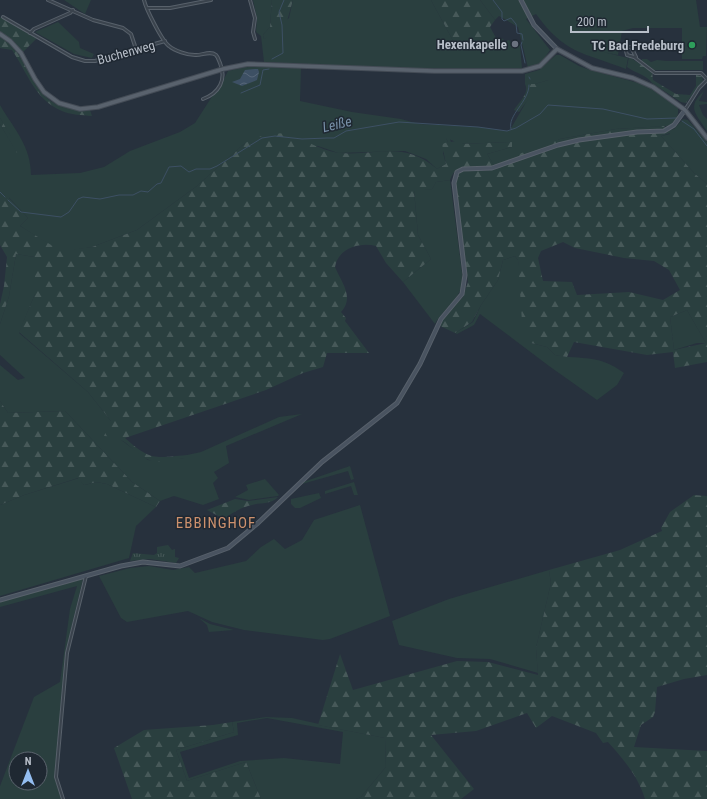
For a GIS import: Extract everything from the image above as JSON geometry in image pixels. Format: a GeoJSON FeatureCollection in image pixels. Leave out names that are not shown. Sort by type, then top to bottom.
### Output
{"type":"FeatureCollection","features":[{"type":"Feature","properties":{"kind":"main road"},"geometry":{"type":"LineString","coordinates":[[0,34],[10,41],[21,53],[36,82],[44,92],[59,103],[77,108],[98,107],[222,69],[241,65],[257,64],[427,70],[526,71],[540,66],[557,49],[592,68],[646,83],[667,95],[685,110],[707,138]]}},
{"type":"Feature","properties":{"kind":"street"},"geometry":{"type":"LineString","coordinates":[[48,0],[97,21],[124,28],[131,34],[136,49]]}},
{"type":"Feature","properties":{"kind":"street"},"geometry":{"type":"LineString","coordinates":[[144,0],[165,41]]}},
{"type":"Feature","properties":{"kind":"street"},"geometry":{"type":"LineString","coordinates":[[147,8],[170,8],[211,0]]}},
{"type":"Feature","properties":{"kind":"street"},"geometry":{"type":"LineString","coordinates":[[250,0],[255,18],[253,32],[255,39]]}},
{"type":"Feature","properties":{"kind":"street"},"geometry":{"type":"LineString","coordinates":[[521,0],[534,25],[557,49]]}},
{"type":"Feature","properties":{"kind":"street"},"geometry":{"type":"LineString","coordinates":[[30,33],[34,29],[70,13],[73,10]]}},
{"type":"Feature","properties":{"kind":"street","name":"Buchenweg"},"geometry":{"type":"LineString","coordinates":[[3,17],[72,57],[84,61],[98,60],[165,41],[175,49],[192,55],[214,54],[222,69]]}},
{"type":"Feature","properties":{"kind":"street"},"geometry":{"type":"LineString","coordinates":[[0,600],[114,568],[139,563],[180,566],[228,548],[258,523],[317,466],[394,406],[420,364],[443,316],[464,291],[466,279],[454,183],[454,176],[458,171],[463,169],[492,168],[558,145],[579,140],[636,132],[664,130],[674,125],[695,94],[707,80],[700,73],[655,73],[636,58],[627,55],[625,47],[628,45],[631,47],[636,58]]}},
{"type":"Feature","properties":{"kind":"street"},"geometry":{"type":"LineString","coordinates":[[203,99],[211,95],[219,88],[223,77],[222,69]]}},
{"type":"Feature","properties":{"kind":"street"},"geometry":{"type":"LineString","coordinates":[[63,799],[56,777],[67,653],[86,576]]}},
{"type":"Feature","properties":{"kind":"green space"},"geometry":{"type":"Polygon","coordinates":[[[64,0],[91,0],[85,14],[64,0]]]}},
{"type":"Feature","properties":{"kind":"green space"},"geometry":{"type":"Polygon","coordinates":[[[253,0],[272,0],[270,27],[263,35],[264,39],[289,18],[293,0],[431,0],[456,46],[499,43],[509,40],[515,47],[520,45],[522,68],[397,68],[264,62],[261,36],[256,32],[257,18],[253,0]]]}},
{"type":"Feature","properties":{"kind":"green space"},"geometry":{"type":"Polygon","coordinates":[[[272,0],[293,0],[285,28],[264,39],[263,35],[270,27],[272,0]]]}},
{"type":"Feature","properties":{"kind":"green space"},"geometry":{"type":"Polygon","coordinates":[[[431,0],[480,0],[495,20],[490,27],[496,38],[504,39],[499,43],[456,46],[431,0]]]}},
{"type":"Feature","properties":{"kind":"green space"},"geometry":{"type":"Polygon","coordinates":[[[480,0],[696,0],[700,27],[707,27],[706,56],[703,56],[702,59],[682,59],[682,28],[633,28],[622,31],[618,55],[603,52],[628,58],[626,69],[575,50],[556,37],[536,14],[526,19],[550,50],[542,62],[528,68],[518,27],[499,16],[495,20],[480,0]]]}},
{"type":"Feature","properties":{"kind":"green space"},"geometry":{"type":"Polygon","coordinates":[[[0,17],[37,38],[22,53],[38,88],[45,96],[62,107],[90,110],[92,116],[77,115],[65,112],[53,106],[38,93],[12,50],[0,48],[0,17]]]}},
{"type":"Feature","properties":{"kind":"green space"},"geometry":{"type":"Polygon","coordinates":[[[58,22],[79,42],[80,48],[94,54],[92,58],[74,54],[35,32],[58,22]]]}},
{"type":"Feature","properties":{"kind":"green space"},"geometry":{"type":"Polygon","coordinates":[[[556,55],[560,55],[579,66],[590,70],[646,85],[678,107],[676,119],[673,123],[667,126],[616,129],[560,139],[496,169],[487,154],[512,147],[512,142],[461,144],[446,138],[448,142],[443,153],[446,164],[437,169],[426,159],[405,151],[338,153],[318,146],[245,143],[197,186],[137,230],[92,247],[61,252],[20,226],[28,218],[0,188],[0,124],[17,152],[19,151],[0,118],[0,105],[25,146],[31,175],[80,173],[104,167],[130,151],[180,132],[195,123],[220,84],[221,85],[228,71],[250,66],[301,68],[300,101],[352,112],[401,119],[419,124],[478,127],[507,131],[510,130],[529,97],[549,80],[535,84],[525,84],[525,74],[539,70],[556,55]]]}},
{"type":"Feature","properties":{"kind":"green space"},"geometry":{"type":"Polygon","coordinates":[[[629,57],[652,71],[653,80],[676,94],[690,95],[696,86],[696,75],[702,76],[703,81],[686,103],[681,102],[652,83],[647,78],[627,67],[629,57]]]}},
{"type":"Feature","properties":{"kind":"green space"},"geometry":{"type":"Polygon","coordinates":[[[642,59],[647,59],[651,62],[657,60],[703,61],[703,70],[653,70],[642,61],[642,59]]]}},
{"type":"Feature","properties":{"kind":"green space"},"geometry":{"type":"Polygon","coordinates":[[[549,80],[549,84],[532,95],[519,112],[514,110],[525,94],[525,84],[535,84],[549,80]]]}},
{"type":"Feature","properties":{"kind":"green space"},"geometry":{"type":"Polygon","coordinates":[[[704,91],[699,101],[707,102],[707,104],[699,105],[703,115],[707,119],[707,131],[696,115],[694,106],[695,102],[704,91]]]}},
{"type":"Feature","properties":{"kind":"green space"},"geometry":{"type":"Polygon","coordinates":[[[0,118],[20,151],[17,153],[0,124],[0,118]]]}},
{"type":"Feature","properties":{"kind":"green space"},"geometry":{"type":"Polygon","coordinates":[[[683,119],[688,120],[707,142],[707,184],[694,173],[661,136],[670,134],[667,131],[674,129],[683,119]]]}},
{"type":"Feature","properties":{"kind":"green space"},"geometry":{"type":"Polygon","coordinates":[[[664,126],[670,133],[661,136],[694,173],[707,184],[707,362],[675,368],[673,352],[647,355],[574,342],[567,357],[555,355],[547,347],[531,343],[522,322],[518,260],[515,256],[503,260],[498,280],[481,305],[472,322],[455,333],[438,325],[445,314],[463,297],[468,282],[454,182],[458,172],[467,170],[486,171],[496,169],[497,162],[560,139],[616,129],[664,126]],[[563,242],[541,251],[538,258],[543,281],[572,282],[577,295],[629,292],[663,300],[680,290],[669,270],[654,261],[624,258],[575,248],[563,242]],[[687,310],[670,317],[674,350],[706,343],[687,310]]]}},
{"type":"Feature","properties":{"kind":"green space"},"geometry":{"type":"Polygon","coordinates":[[[288,133],[321,148],[340,153],[402,152],[425,160],[437,169],[446,164],[442,144],[448,142],[446,138],[449,137],[451,142],[460,140],[461,144],[512,142],[512,147],[487,154],[495,167],[463,167],[453,174],[450,180],[436,182],[432,189],[414,191],[418,235],[431,259],[403,282],[386,263],[376,246],[357,246],[340,255],[335,267],[347,295],[347,301],[341,312],[346,318],[345,321],[369,353],[327,353],[323,367],[303,373],[266,390],[125,438],[141,451],[153,456],[167,457],[187,455],[187,461],[185,461],[184,458],[165,462],[151,461],[123,441],[104,436],[111,421],[88,392],[19,332],[35,294],[35,257],[16,254],[9,296],[0,324],[0,304],[4,286],[7,257],[0,245],[0,188],[10,189],[9,198],[28,218],[20,226],[61,251],[92,247],[137,230],[197,186],[245,143],[266,134],[288,133]]]}},
{"type":"Feature","properties":{"kind":"green space"},"geometry":{"type":"Polygon","coordinates":[[[450,180],[463,280],[462,287],[456,298],[435,324],[403,282],[431,259],[418,235],[414,190],[432,189],[436,182],[450,180]]]}},
{"type":"Feature","properties":{"kind":"green space"},"geometry":{"type":"Polygon","coordinates":[[[16,254],[35,257],[35,294],[19,333],[88,392],[111,421],[116,436],[148,460],[159,461],[184,458],[187,461],[187,455],[201,452],[279,417],[302,414],[226,446],[229,463],[214,472],[218,478],[213,483],[219,499],[203,505],[174,496],[160,501],[132,482],[65,411],[8,413],[0,401],[0,365],[18,380],[25,378],[0,355],[0,324],[9,296],[16,254]]]}},
{"type":"Feature","properties":{"kind":"green space"},"geometry":{"type":"Polygon","coordinates":[[[515,256],[518,260],[531,343],[547,347],[555,355],[599,360],[624,373],[617,385],[597,400],[480,314],[474,325],[457,334],[455,333],[473,322],[481,305],[498,280],[503,260],[515,256]]]}},
{"type":"Feature","properties":{"kind":"green space"},"geometry":{"type":"Polygon","coordinates":[[[687,310],[706,343],[697,343],[674,350],[670,317],[687,310]]]}},
{"type":"Feature","properties":{"kind":"green space"},"geometry":{"type":"Polygon","coordinates":[[[0,401],[8,413],[65,411],[132,482],[160,501],[156,507],[107,484],[97,482],[84,485],[78,478],[24,495],[0,505],[0,401]]]}},
{"type":"Feature","properties":{"kind":"green space"},"geometry":{"type":"Polygon","coordinates":[[[350,466],[354,479],[351,480],[348,471],[302,484],[303,482],[350,466]]]}},
{"type":"Feature","properties":{"kind":"green space"},"geometry":{"type":"Polygon","coordinates":[[[79,478],[84,485],[97,482],[107,484],[156,507],[136,526],[129,558],[0,596],[0,505],[24,495],[79,478]]]}},
{"type":"Feature","properties":{"kind":"green space"},"geometry":{"type":"Polygon","coordinates":[[[265,479],[279,495],[278,496],[249,500],[235,497],[248,490],[246,485],[265,479]]]}},
{"type":"Feature","properties":{"kind":"green space"},"geometry":{"type":"Polygon","coordinates":[[[354,482],[358,495],[354,495],[351,486],[325,494],[325,491],[354,482]]]}},
{"type":"Feature","properties":{"kind":"green space"},"geometry":{"type":"Polygon","coordinates":[[[319,493],[321,498],[300,508],[295,508],[291,504],[291,499],[319,493]]]}},
{"type":"Feature","properties":{"kind":"green space"},"geometry":{"type":"Polygon","coordinates":[[[694,495],[707,496],[707,675],[684,679],[657,687],[655,712],[653,717],[641,725],[634,747],[707,751],[707,799],[645,799],[639,783],[625,762],[608,742],[603,743],[596,733],[552,716],[536,728],[527,713],[476,731],[431,735],[474,789],[461,799],[356,799],[361,797],[386,767],[385,738],[318,725],[340,654],[353,690],[457,661],[488,662],[538,675],[536,648],[551,583],[549,570],[620,550],[662,531],[661,528],[670,512],[694,495]]]}},
{"type":"Feature","properties":{"kind":"green space"},"geometry":{"type":"Polygon","coordinates":[[[278,497],[269,502],[240,509],[224,519],[207,510],[235,499],[248,501],[278,497]]]}},
{"type":"Feature","properties":{"kind":"green space"},"geometry":{"type":"Polygon","coordinates":[[[360,505],[390,616],[330,639],[323,640],[244,630],[212,622],[188,611],[127,622],[121,618],[99,576],[130,568],[149,566],[173,570],[189,567],[195,573],[246,561],[261,547],[274,539],[285,549],[302,540],[314,520],[360,505]]]}},
{"type":"Feature","properties":{"kind":"green space"},"geometry":{"type":"Polygon","coordinates":[[[168,545],[172,550],[175,549],[175,557],[179,558],[176,563],[150,559],[130,561],[133,553],[154,555],[157,553],[157,547],[168,545]]]}},
{"type":"Feature","properties":{"kind":"green space"},"geometry":{"type":"Polygon","coordinates":[[[549,570],[551,583],[536,648],[538,673],[490,659],[457,658],[399,645],[392,621],[449,599],[549,570]]]}},
{"type":"Feature","properties":{"kind":"green space"},"geometry":{"type":"Polygon","coordinates":[[[83,579],[66,650],[55,773],[62,799],[0,799],[0,786],[8,765],[8,791],[48,791],[48,751],[13,751],[34,697],[60,682],[70,609],[77,586],[0,607],[0,602],[83,579]]]}},
{"type":"Feature","properties":{"kind":"green space"},"geometry":{"type":"Polygon","coordinates":[[[199,618],[210,624],[234,630],[209,632],[207,625],[199,618]]]}},
{"type":"Feature","properties":{"kind":"green space"},"geometry":{"type":"Polygon","coordinates":[[[266,717],[292,718],[385,738],[386,767],[361,797],[356,799],[261,799],[246,762],[187,781],[176,750],[234,732],[232,722],[266,717]],[[267,718],[237,723],[238,735],[180,752],[189,778],[240,761],[284,758],[340,764],[343,732],[267,718]]]}},
{"type":"Feature","properties":{"kind":"green space"},"geometry":{"type":"Polygon","coordinates":[[[232,722],[234,732],[176,750],[187,781],[246,762],[261,799],[132,799],[114,748],[144,730],[213,725],[232,722]]]}},
{"type":"Feature","properties":{"kind":"water"},"geometry":{"type":"Polygon","coordinates":[[[258,69],[259,72],[257,80],[242,86],[232,82],[240,79],[245,70],[258,69]]]}},
{"type":"Feature","properties":{"kind":"waterway"},"geometry":{"type":"LineString","coordinates":[[272,59],[283,53],[282,25],[279,12],[284,0]]}},
{"type":"Feature","properties":{"kind":"waterway"},"geometry":{"type":"LineString","coordinates":[[493,0],[502,12],[502,19],[504,21],[511,18],[516,24],[517,33],[522,34],[523,40]]}},
{"type":"Feature","properties":{"kind":"waterway"},"geometry":{"type":"LineString","coordinates":[[522,42],[521,45],[525,63]]}},
{"type":"Feature","properties":{"kind":"waterway"},"geometry":{"type":"LineString","coordinates":[[241,93],[260,85],[263,70],[269,69]]}},
{"type":"Feature","properties":{"kind":"waterway"},"geometry":{"type":"LineString","coordinates":[[511,129],[512,119],[526,97],[529,85]]}},
{"type":"Feature","properties":{"kind":"waterway","name":"Leiße"},"geometry":{"type":"LineString","coordinates":[[8,200],[21,212],[61,217],[69,212],[78,199],[83,197],[100,199],[119,195],[133,195],[141,191],[148,192],[157,184],[161,183],[169,167],[181,166],[189,172],[196,169],[210,169],[262,138],[275,136],[302,139],[334,138],[346,131],[399,122],[478,127],[507,131],[516,128],[540,114],[548,105],[603,109],[647,119],[676,118]]}},
{"type":"Feature","properties":{"kind":"waterway","name":"Leiße"},"geometry":{"type":"LineString","coordinates":[[682,121],[694,129],[707,146]]}},
{"type":"Feature","properties":{"kind":"waterway","name":"Leiße"},"geometry":{"type":"LineString","coordinates":[[0,192],[5,197]]}},
{"type":"Feature","properties":{"kind":"place","name":"Hexenkapelle"},"geometry":{"type":"Point","coordinates":[515,44]}},
{"type":"Feature","properties":{"kind":"place","name":"TC Bad Fredeburg"},"geometry":{"type":"Point","coordinates":[692,45]}},
{"type":"Feature","properties":{"kind":"district","name":"EBBINGHOF"},"geometry":{"type":"Point","coordinates":[216,523]}}]}
